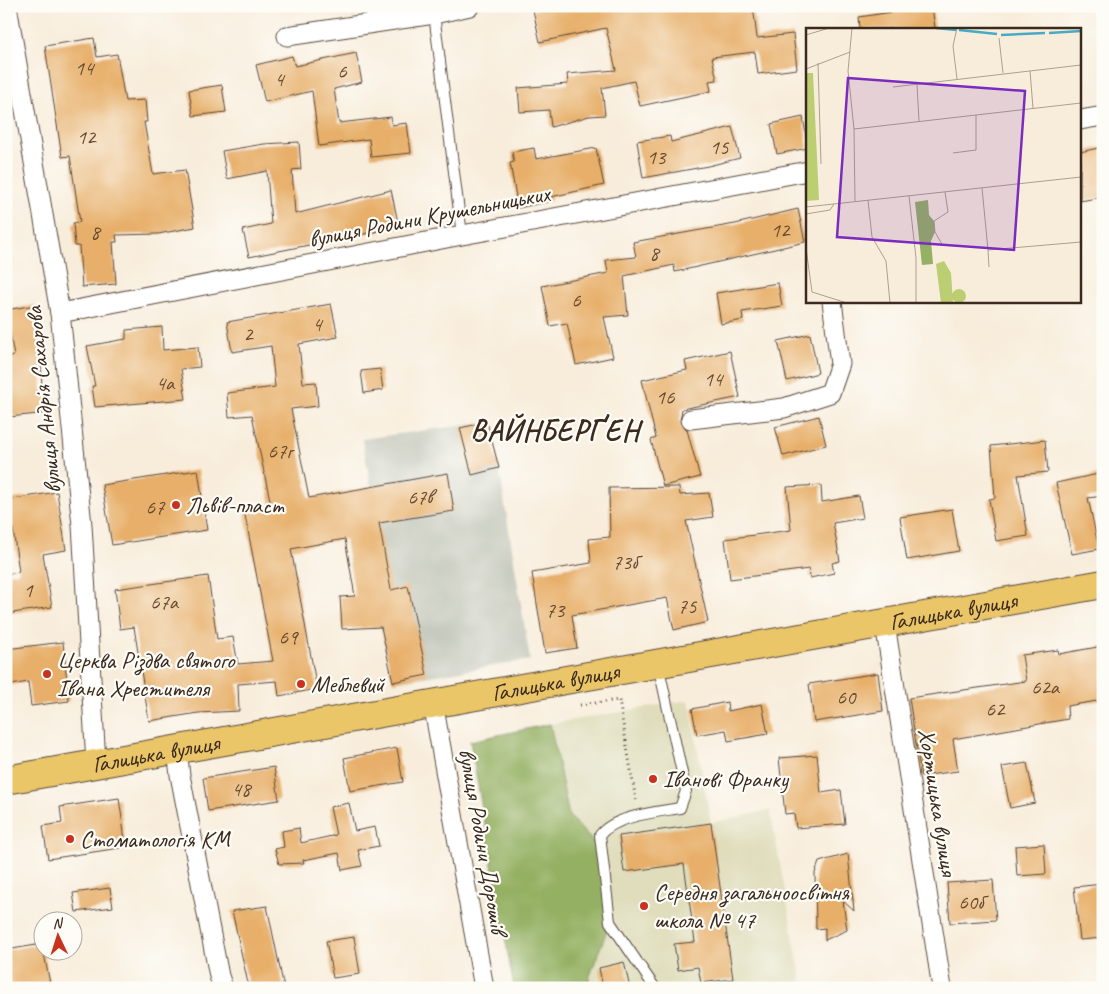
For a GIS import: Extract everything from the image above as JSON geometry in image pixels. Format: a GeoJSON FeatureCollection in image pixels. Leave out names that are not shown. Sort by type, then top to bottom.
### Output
{"type":"FeatureCollection","features":[{"type":"Feature","properties":{"kind":"main road","name":"Галицька вулиця"},"geometry":{"type":"LineString","coordinates":[[6,780],[96,762],[177,750],[1103,584]]}},
{"type":"Feature","properties":{"kind":"street","name":"вулиця Андрія Сахарова"},"geometry":{"type":"LineString","coordinates":[[7,6],[60,313],[82,525],[96,762]]}},
{"type":"Feature","properties":{"kind":"street"},"geometry":{"type":"LineString","coordinates":[[287,36],[434,14],[470,6]]}},
{"type":"Feature","properties":{"kind":"street"},"geometry":{"type":"LineString","coordinates":[[1082,120],[1103,116]]}},
{"type":"Feature","properties":{"kind":"street","name":"вулиця Родини Крушельницьких"},"geometry":{"type":"LineString","coordinates":[[60,313],[462,235],[806,171]]}},
{"type":"Feature","properties":{"kind":"street"},"geometry":{"type":"LineString","coordinates":[[691,419],[784,408],[830,393],[840,364],[832,302]]}},
{"type":"Feature","properties":{"kind":"street","name":"Хортицька вулиця"},"geometry":{"type":"LineString","coordinates":[[885,624],[942,988]]}},
{"type":"Feature","properties":{"kind":"street","name":"вулиця Родини Дорошів"},"geometry":{"type":"LineString","coordinates":[[433,703],[484,988]]}},
{"type":"Feature","properties":{"kind":"street"},"geometry":{"type":"LineString","coordinates":[[177,750],[219,976],[223,988]]}},
{"type":"Feature","properties":{"kind":"lane"},"geometry":{"type":"LineString","coordinates":[[434,14],[462,235]]}},
{"type":"Feature","properties":{"kind":"lane"},"geometry":{"type":"LineString","coordinates":[[655,988],[610,922],[600,849],[600,834],[606,827],[639,816],[680,808],[686,791],[658,664]]}},
{"type":"Feature","properties":{"kind":"path"},"geometry":{"type":"LineString","coordinates":[[619,700],[639,816]]}},
{"type":"Feature","properties":{"kind":"shaded area"},"geometry":{"type":"Polygon","coordinates":[[[487,422],[499,468],[530,660],[393,682],[373,594],[388,590],[389,578],[362,439],[487,422]]]}},
{"type":"Feature","properties":{"kind":"shaded area","name":"Середня загальноосвітня школа № 47"},"geometry":{"type":"Polygon","coordinates":[[[689,700],[711,823],[770,810],[803,988],[514,988],[470,741],[550,724],[689,700]]]}},
{"type":"Feature","properties":{"kind":"green space"},"geometry":{"type":"Polygon","coordinates":[[[550,724],[569,816],[600,849],[610,922],[589,978],[590,988],[514,988],[470,741],[550,724]]]}},
{"type":"Feature","properties":{"kind":"building"},"geometry":{"type":"Polygon","coordinates":[[[549,6],[753,6],[757,38],[793,34],[797,69],[758,74],[755,52],[712,57],[717,80],[709,81],[711,91],[640,106],[634,81],[602,88],[605,115],[589,116],[551,127],[549,110],[520,112],[518,88],[568,84],[567,74],[616,70],[606,28],[540,42],[533,10],[549,6]]]}},
{"type":"Feature","properties":{"kind":"building"},"geometry":{"type":"Polygon","coordinates":[[[932,6],[935,28],[860,28],[859,17],[932,6]]]}},
{"type":"Feature","properties":{"kind":"building"},"geometry":{"type":"Polygon","coordinates":[[[94,38],[97,57],[117,54],[125,101],[145,100],[147,122],[144,122],[153,174],[185,170],[195,227],[158,234],[116,235],[117,242],[113,242],[116,284],[82,287],[79,246],[75,246],[73,223],[80,222],[70,156],[62,157],[45,46],[94,38]]]}},
{"type":"Feature","properties":{"kind":"building"},"geometry":{"type":"Polygon","coordinates":[[[356,53],[362,82],[334,89],[339,123],[391,117],[392,125],[407,123],[411,153],[371,157],[369,139],[319,146],[312,91],[265,102],[256,65],[292,56],[295,66],[356,53]]]}},
{"type":"Feature","properties":{"kind":"building"},"geometry":{"type":"Polygon","coordinates":[[[222,85],[226,112],[193,116],[189,90],[222,85]]]}},
{"type":"Feature","properties":{"kind":"building"},"geometry":{"type":"Polygon","coordinates":[[[803,117],[806,148],[777,154],[771,124],[803,117]]]}},
{"type":"Feature","properties":{"kind":"building"},"geometry":{"type":"Polygon","coordinates":[[[732,127],[740,158],[643,178],[637,141],[670,136],[671,142],[732,127]]]}},
{"type":"Feature","properties":{"kind":"building"},"geometry":{"type":"Polygon","coordinates":[[[299,142],[301,169],[292,170],[295,214],[391,190],[399,227],[249,257],[243,230],[271,224],[267,171],[227,179],[222,151],[264,144],[299,142]]]}},
{"type":"Feature","properties":{"kind":"building"},"geometry":{"type":"Polygon","coordinates":[[[1103,147],[1103,197],[1082,201],[1082,152],[1103,147]]]}},
{"type":"Feature","properties":{"kind":"building"},"geometry":{"type":"Polygon","coordinates":[[[534,148],[536,159],[596,148],[604,185],[551,197],[551,201],[518,208],[510,163],[514,162],[512,152],[534,148]]]}},
{"type":"Feature","properties":{"kind":"building"},"geometry":{"type":"Polygon","coordinates":[[[798,209],[805,242],[675,272],[674,265],[624,276],[628,315],[604,317],[613,357],[576,365],[567,323],[550,326],[542,286],[608,273],[606,260],[636,257],[633,242],[735,224],[798,209]]]}},
{"type":"Feature","properties":{"kind":"building"},"geometry":{"type":"Polygon","coordinates":[[[778,283],[782,306],[742,312],[743,320],[721,324],[716,293],[778,283]]]}},
{"type":"Feature","properties":{"kind":"building"},"geometry":{"type":"Polygon","coordinates":[[[331,304],[338,337],[299,344],[303,383],[316,382],[318,406],[291,409],[309,498],[448,473],[454,511],[379,523],[391,590],[408,586],[427,675],[393,682],[381,627],[342,629],[340,597],[355,596],[345,539],[291,549],[317,689],[279,696],[277,681],[238,684],[239,711],[198,713],[149,721],[134,627],[120,629],[115,589],[208,576],[217,639],[233,637],[238,664],[273,661],[244,510],[271,505],[252,415],[229,417],[227,393],[275,387],[271,346],[232,352],[227,322],[331,304]]]}},
{"type":"Feature","properties":{"kind":"building"},"geometry":{"type":"Polygon","coordinates":[[[35,305],[40,334],[42,390],[47,390],[49,413],[8,417],[6,357],[14,356],[6,310],[35,305]]]}},
{"type":"Feature","properties":{"kind":"building"},"geometry":{"type":"Polygon","coordinates":[[[162,327],[163,350],[198,347],[200,367],[181,369],[186,399],[95,407],[92,386],[95,386],[87,346],[126,339],[126,330],[162,327]]]}},
{"type":"Feature","properties":{"kind":"building"},"geometry":{"type":"Polygon","coordinates":[[[810,334],[818,373],[787,381],[778,341],[810,334]]]}},
{"type":"Feature","properties":{"kind":"building"},"geometry":{"type":"Polygon","coordinates":[[[730,351],[740,397],[682,409],[680,421],[687,430],[700,477],[663,486],[651,440],[656,438],[642,380],[687,370],[685,361],[730,351]]]}},
{"type":"Feature","properties":{"kind":"building"},"geometry":{"type":"Polygon","coordinates":[[[380,369],[383,390],[364,393],[361,371],[380,369]]]}},
{"type":"Feature","properties":{"kind":"building"},"geometry":{"type":"Polygon","coordinates":[[[819,416],[826,445],[783,456],[775,427],[819,416]]]}},
{"type":"Feature","properties":{"kind":"building"},"geometry":{"type":"Polygon","coordinates":[[[487,422],[499,468],[472,475],[460,428],[487,422]]]}},
{"type":"Feature","properties":{"kind":"building"},"geometry":{"type":"Polygon","coordinates":[[[1045,440],[1048,472],[1018,475],[1028,536],[996,541],[989,499],[995,498],[991,446],[1045,440]]]}},
{"type":"Feature","properties":{"kind":"building"},"geometry":{"type":"Polygon","coordinates":[[[198,470],[207,530],[112,545],[102,485],[198,470]]]}},
{"type":"Feature","properties":{"kind":"building"},"geometry":{"type":"Polygon","coordinates":[[[1103,473],[1103,496],[1088,498],[1099,549],[1072,554],[1056,483],[1103,473]]]}},
{"type":"Feature","properties":{"kind":"building"},"geometry":{"type":"Polygon","coordinates":[[[821,485],[822,502],[859,496],[863,518],[833,523],[840,561],[832,563],[834,573],[810,578],[809,569],[730,579],[725,539],[791,530],[787,487],[821,485]]]}},
{"type":"Feature","properties":{"kind":"building"},"geometry":{"type":"Polygon","coordinates":[[[679,487],[680,495],[709,493],[713,517],[686,521],[708,622],[674,630],[667,598],[572,615],[577,648],[545,653],[532,573],[591,563],[589,539],[610,537],[609,488],[679,487]]]}},
{"type":"Feature","properties":{"kind":"building"},"geometry":{"type":"Polygon","coordinates":[[[57,492],[66,550],[43,554],[52,607],[6,614],[6,574],[19,572],[12,522],[6,523],[6,500],[57,492]]]}},
{"type":"Feature","properties":{"kind":"building"},"geometry":{"type":"Polygon","coordinates":[[[952,509],[959,551],[907,560],[900,517],[952,509]]]}},
{"type":"Feature","properties":{"kind":"building","name":"Церква Різдва святого Івана Хрестителя"},"geometry":{"type":"Polygon","coordinates":[[[63,642],[69,701],[31,706],[28,682],[6,686],[6,649],[63,642]]]}},
{"type":"Feature","properties":{"kind":"building"},"geometry":{"type":"Polygon","coordinates":[[[1103,646],[1103,700],[1067,706],[1068,719],[953,739],[958,771],[921,776],[909,698],[1026,681],[1022,655],[1058,650],[1059,654],[1103,646]]]}},
{"type":"Feature","properties":{"kind":"building"},"geometry":{"type":"Polygon","coordinates":[[[878,673],[883,711],[814,722],[809,684],[878,673]]]}},
{"type":"Feature","properties":{"kind":"building"},"geometry":{"type":"Polygon","coordinates":[[[727,702],[728,711],[762,704],[768,734],[728,741],[726,730],[697,735],[692,709],[727,702]]]}},
{"type":"Feature","properties":{"kind":"building"},"geometry":{"type":"Polygon","coordinates":[[[397,748],[403,782],[350,791],[344,758],[397,748]]]}},
{"type":"Feature","properties":{"kind":"building"},"geometry":{"type":"Polygon","coordinates":[[[817,755],[821,793],[841,790],[845,824],[796,828],[794,813],[785,814],[779,758],[817,755]]]}},
{"type":"Feature","properties":{"kind":"building"},"geometry":{"type":"Polygon","coordinates":[[[1027,763],[1035,803],[1010,808],[1002,767],[1027,763]]]}},
{"type":"Feature","properties":{"kind":"building"},"geometry":{"type":"Polygon","coordinates":[[[274,767],[279,800],[208,811],[203,778],[274,767]]]}},
{"type":"Feature","properties":{"kind":"building"},"geometry":{"type":"Polygon","coordinates":[[[119,798],[126,847],[48,859],[43,826],[62,823],[60,807],[119,798]]]}},
{"type":"Feature","properties":{"kind":"building"},"geometry":{"type":"Polygon","coordinates":[[[349,803],[355,831],[375,827],[379,846],[358,850],[362,866],[342,870],[339,853],[303,860],[304,863],[279,864],[275,849],[284,847],[282,831],[299,828],[301,843],[336,835],[330,807],[349,803]]]}},
{"type":"Feature","properties":{"kind":"building"},"geometry":{"type":"Polygon","coordinates":[[[711,823],[733,979],[701,983],[698,967],[678,970],[674,944],[695,942],[684,864],[624,872],[619,836],[711,823]]]}},
{"type":"Feature","properties":{"kind":"building"},"geometry":{"type":"Polygon","coordinates":[[[1044,844],[1046,874],[1017,876],[1015,846],[1044,844]]]}},
{"type":"Feature","properties":{"kind":"building"},"geometry":{"type":"Polygon","coordinates":[[[848,854],[854,911],[843,901],[847,930],[825,940],[825,928],[816,929],[815,873],[819,862],[848,854]]]}},
{"type":"Feature","properties":{"kind":"building"},"geometry":{"type":"Polygon","coordinates":[[[993,880],[996,920],[950,923],[947,883],[993,880]]]}},
{"type":"Feature","properties":{"kind":"building"},"geometry":{"type":"Polygon","coordinates":[[[1103,884],[1103,938],[1080,940],[1074,887],[1103,884]]]}},
{"type":"Feature","properties":{"kind":"building"},"geometry":{"type":"Polygon","coordinates":[[[110,888],[113,907],[76,912],[73,893],[110,888]]]}},
{"type":"Feature","properties":{"kind":"building"},"geometry":{"type":"Polygon","coordinates":[[[267,906],[284,988],[249,988],[232,911],[267,906]]]}},
{"type":"Feature","properties":{"kind":"building"},"geometry":{"type":"Polygon","coordinates":[[[354,937],[360,974],[333,978],[326,941],[354,937]]]}},
{"type":"Feature","properties":{"kind":"building"},"geometry":{"type":"Polygon","coordinates":[[[32,946],[32,962],[46,962],[51,988],[8,988],[6,950],[32,946]]]}},
{"type":"Feature","properties":{"kind":"building"},"geometry":{"type":"Polygon","coordinates":[[[624,962],[630,988],[603,988],[599,968],[624,962]]]}},
{"type":"Feature","properties":{"kind":"place","name":"Львів-пласт"},"geometry":{"type":"Point","coordinates":[176,505]}},
{"type":"Feature","properties":{"kind":"place","name":"Церква Різдва святого Івана Хрестителя"},"geometry":{"type":"Point","coordinates":[47,674]}},
{"type":"Feature","properties":{"kind":"place","name":"Меблевий"},"geometry":{"type":"Point","coordinates":[301,684]}},
{"type":"Feature","properties":{"kind":"place","name":"Іванові Франку"},"geometry":{"type":"Point","coordinates":[653,779]}},
{"type":"Feature","properties":{"kind":"place","name":"Стоматологія KM"},"geometry":{"type":"Point","coordinates":[70,839]}},
{"type":"Feature","properties":{"kind":"place","name":"Середня загальноосвітня школа № 47"},"geometry":{"type":"Point","coordinates":[644,906]}},
{"type":"Feature","properties":{"kind":"district","name":"ВАЙНБЕРҐЕН"},"geometry":{"type":"Point","coordinates":[555,430]}}]}
